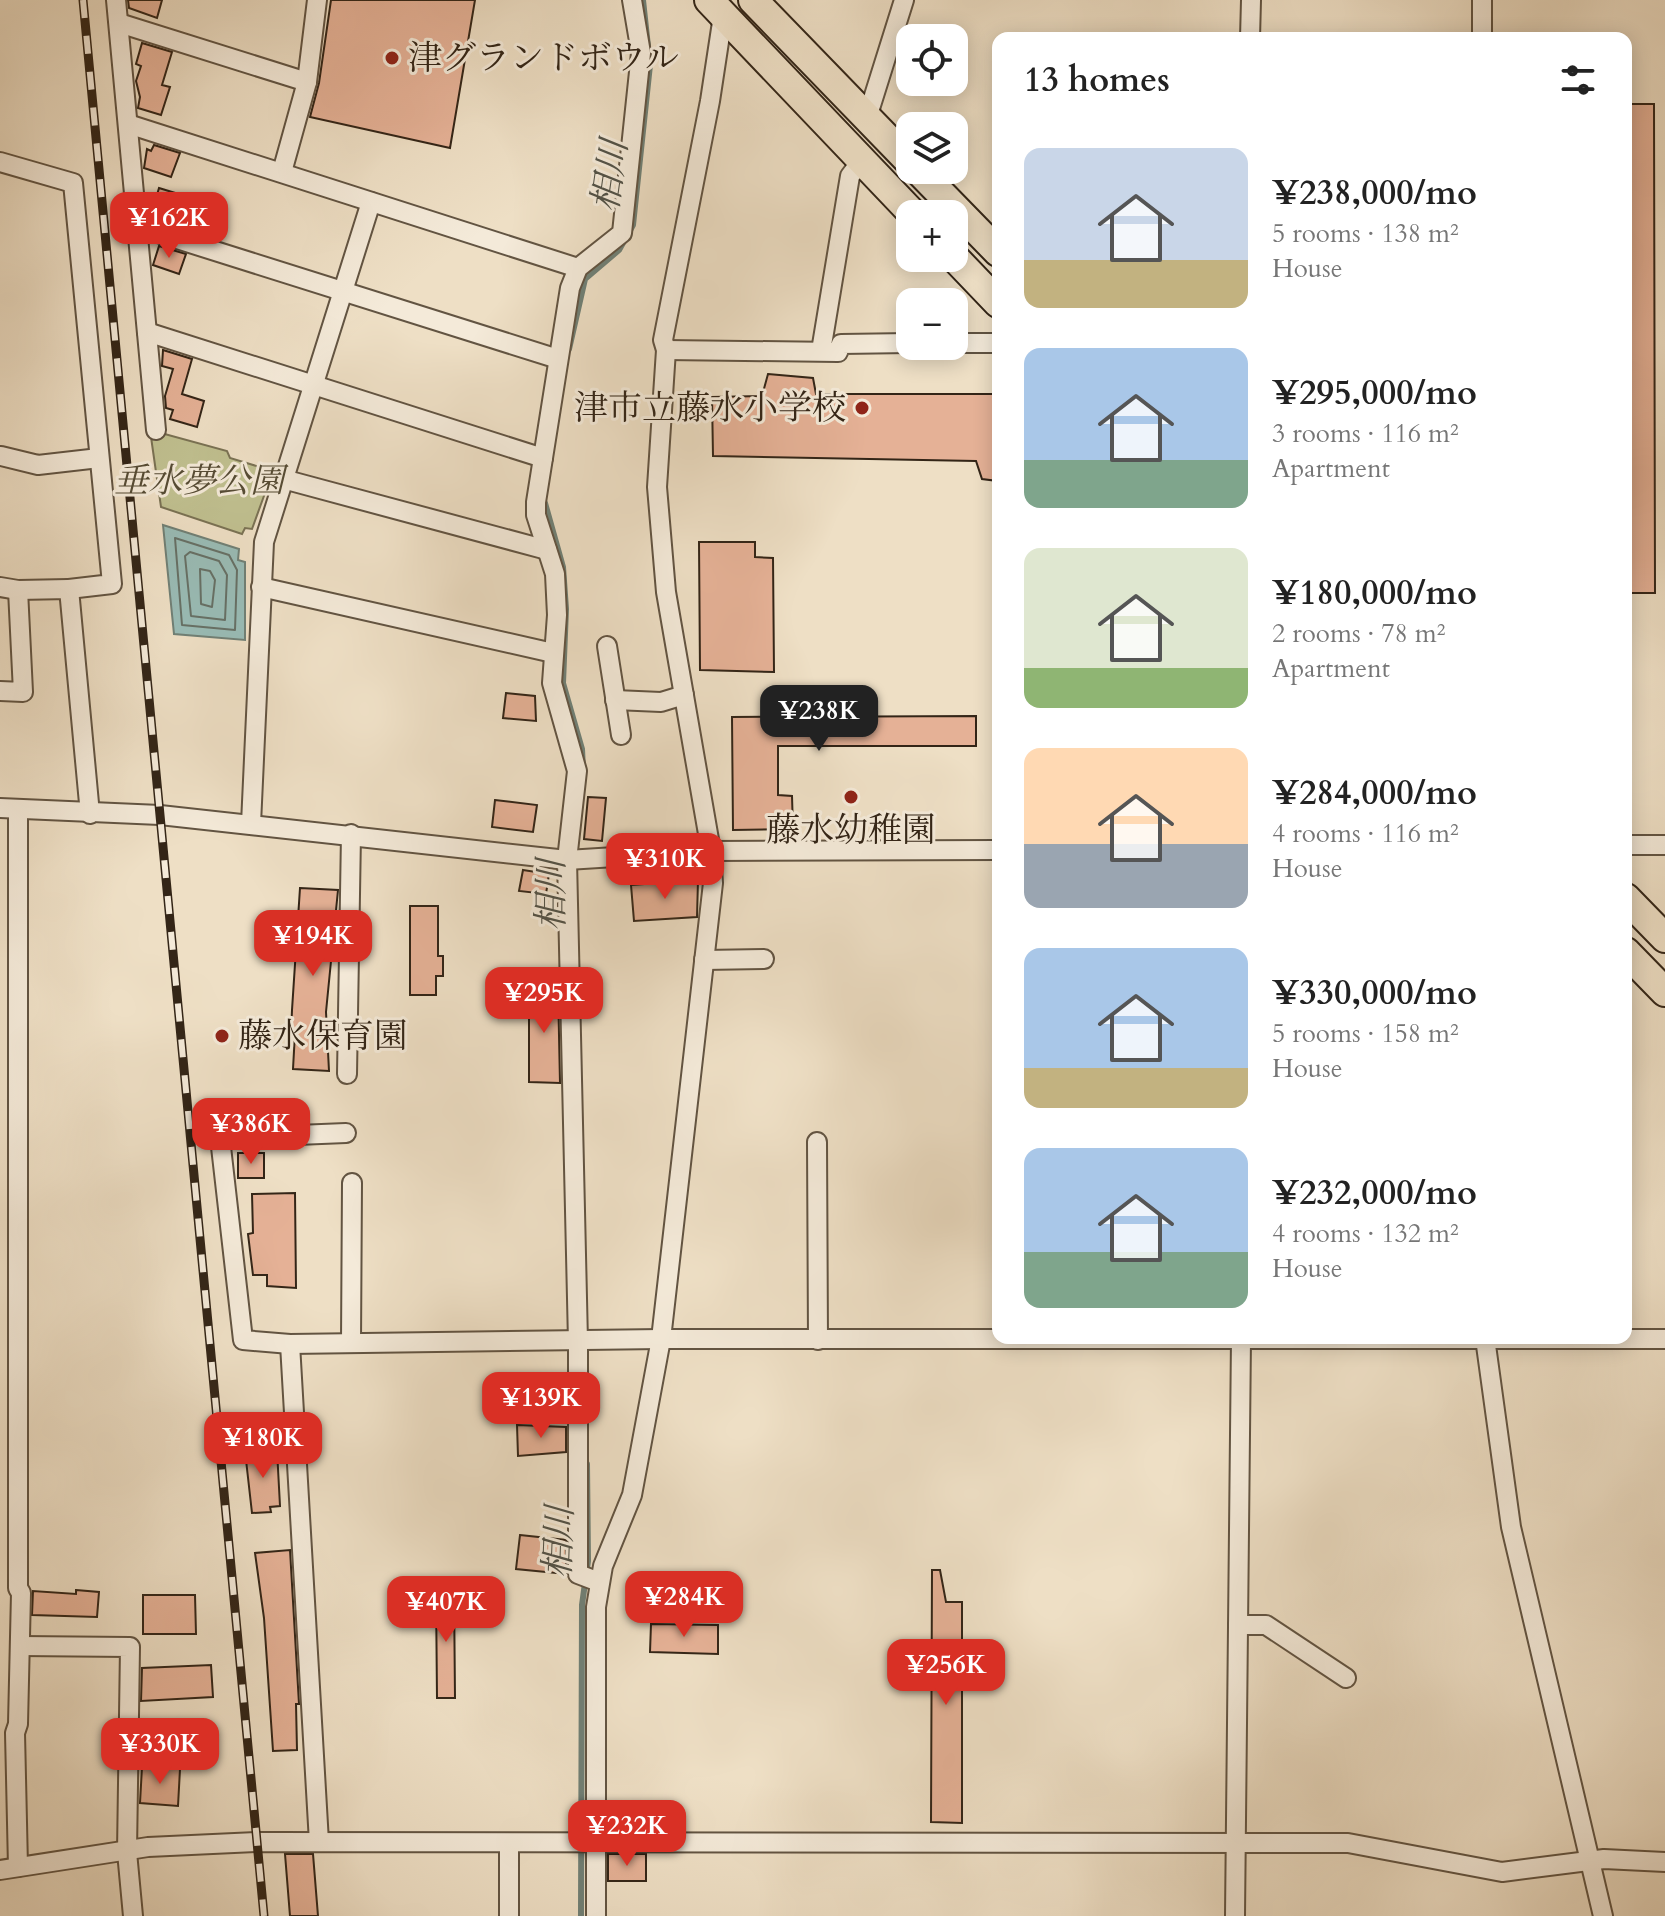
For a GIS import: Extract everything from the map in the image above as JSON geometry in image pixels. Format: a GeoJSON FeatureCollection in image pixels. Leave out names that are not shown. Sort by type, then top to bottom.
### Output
{"type":"FeatureCollection","features":[{"type":"Feature","properties":{"kind":"highway"},"geometry":{"type":"LineString","coordinates":[[753,0],[896,148]]}},
{"type":"Feature","properties":{"kind":"highway"},"geometry":{"type":"LineString","coordinates":[[719,5],[900,200]]}},
{"type":"Feature","properties":{"kind":"highway"},"geometry":{"type":"LineString","coordinates":[[932,184],[992,246]]}},
{"type":"Feature","properties":{"kind":"highway"},"geometry":{"type":"LineString","coordinates":[[968,272],[992,297]]}},
{"type":"Feature","properties":{"kind":"highway"},"geometry":{"type":"LineString","coordinates":[[1632,904],[1665,938]]}},
{"type":"Feature","properties":{"kind":"highway"},"geometry":{"type":"LineString","coordinates":[[1632,958],[1665,992]]}},
{"type":"Feature","properties":{"kind":"street"},"geometry":{"type":"LineString","coordinates":[[116,0],[156,430]]}},
{"type":"Feature","properties":{"kind":"street"},"geometry":{"type":"LineString","coordinates":[[282,172],[307,82],[317,0]]}},
{"type":"Feature","properties":{"kind":"street"},"geometry":{"type":"LineString","coordinates":[[596,1916],[586,1841],[596,1607],[591,1579],[584,1342],[575,860],[577,771],[552,683],[556,589],[536,515],[570,288],[578,268],[622,233],[641,53],[632,0]]}},
{"type":"Feature","properties":{"kind":"street"},"geometry":{"type":"LineString","coordinates":[[867,118],[904,0]]}},
{"type":"Feature","properties":{"kind":"street"},"geometry":{"type":"LineString","coordinates":[[1250,32],[1251,0]]}},
{"type":"Feature","properties":{"kind":"street"},"geometry":{"type":"LineString","coordinates":[[1482,0],[1482,32]]}},
{"type":"Feature","properties":{"kind":"street"},"geometry":{"type":"LineString","coordinates":[[591,1579],[632,1495],[661,1339],[713,883],[711,851],[666,592],[657,487],[666,350],[663,340],[710,101],[719,5]]}},
{"type":"Feature","properties":{"kind":"street"},"geometry":{"type":"LineString","coordinates":[[119,23],[307,82]]}},
{"type":"Feature","properties":{"kind":"street"},"geometry":{"type":"LineString","coordinates":[[128,124],[578,268]]}},
{"type":"Feature","properties":{"kind":"street"},"geometry":{"type":"LineString","coordinates":[[821,351],[850,176],[862,160]]}},
{"type":"Feature","properties":{"kind":"street"},"geometry":{"type":"LineString","coordinates":[[0,162],[73,183],[112,584],[69,589],[9,589],[23,692],[0,691]]}},
{"type":"Feature","properties":{"kind":"street"},"geometry":{"type":"LineString","coordinates":[[251,824],[264,542],[371,202]]}},
{"type":"Feature","properties":{"kind":"street"},"geometry":{"type":"LineString","coordinates":[[139,227],[558,359]]}},
{"type":"Feature","properties":{"kind":"street"},"geometry":{"type":"LineString","coordinates":[[147,332],[543,458]]}},
{"type":"Feature","properties":{"kind":"street"},"geometry":{"type":"LineString","coordinates":[[666,350],[838,352],[841,344],[896,343]]}},
{"type":"Feature","properties":{"kind":"street"},"geometry":{"type":"LineString","coordinates":[[968,343],[992,343]]}},
{"type":"Feature","properties":{"kind":"street"},"geometry":{"type":"LineString","coordinates":[[0,446],[0,467]]}},
{"type":"Feature","properties":{"kind":"street"},"geometry":{"type":"LineString","coordinates":[[1,456],[38,465],[99,458]]}},
{"type":"Feature","properties":{"kind":"street"},"geometry":{"type":"LineString","coordinates":[[283,479],[547,550]]}},
{"type":"Feature","properties":{"kind":"street"},"geometry":{"type":"LineString","coordinates":[[261,587],[553,653]]}},
{"type":"Feature","properties":{"kind":"street"},"geometry":{"type":"LineString","coordinates":[[69,589],[90,814]]}},
{"type":"Feature","properties":{"kind":"street"},"geometry":{"type":"LineString","coordinates":[[607,646],[621,735]]}},
{"type":"Feature","properties":{"kind":"street"},"geometry":{"type":"LineString","coordinates":[[615,700],[661,702],[684,695]]}},
{"type":"Feature","properties":{"kind":"street"},"geometry":{"type":"LineString","coordinates":[[992,850],[711,851],[575,860],[443,852],[351,834],[160,815],[9,809],[20,1646],[9,1869],[148,1847],[319,1842],[1348,1843],[1502,1872],[1591,1861],[1665,1862]]}},
{"type":"Feature","properties":{"kind":"street"},"geometry":{"type":"LineString","coordinates":[[347,1074],[351,834]]}},
{"type":"Feature","properties":{"kind":"street"},"geometry":{"type":"LineString","coordinates":[[1632,845],[1665,845]]}},
{"type":"Feature","properties":{"kind":"street"},"geometry":{"type":"LineString","coordinates":[[704,960],[764,959]]}},
{"type":"Feature","properties":{"kind":"street"},"geometry":{"type":"LineString","coordinates":[[346,1133],[220,1138],[243,1340],[290,1344],[661,1339],[992,1340]]}},
{"type":"Feature","properties":{"kind":"street"},"geometry":{"type":"LineString","coordinates":[[817,1142],[818,1340]]}},
{"type":"Feature","properties":{"kind":"street"},"geometry":{"type":"LineString","coordinates":[[351,1342],[352,1183]]}},
{"type":"Feature","properties":{"kind":"street"},"geometry":{"type":"LineString","coordinates":[[1632,1339],[1665,1339]]}},
{"type":"Feature","properties":{"kind":"street"},"geometry":{"type":"LineString","coordinates":[[290,1344],[319,1842]]}},
{"type":"Feature","properties":{"kind":"street"},"geometry":{"type":"LineString","coordinates":[[1235,1916],[1241,1344]]}},
{"type":"Feature","properties":{"kind":"street"},"geometry":{"type":"LineString","coordinates":[[1486,1344],[1511,1527],[1603,1916]]}},
{"type":"Feature","properties":{"kind":"street"},"geometry":{"type":"LineString","coordinates":[[1238,1625],[1266,1625],[1346,1678]]}},
{"type":"Feature","properties":{"kind":"street"},"geometry":{"type":"LineString","coordinates":[[20,1646],[130,1647],[127,1852],[133,1916]]}},
{"type":"Feature","properties":{"kind":"street"},"geometry":{"type":"LineString","coordinates":[[509,1843],[509,1916]]}},
{"type":"Feature","properties":{"kind":"green space","name":"垂水夢公園"},"geometry":{"type":"Polygon","coordinates":[[[150,430],[227,451],[230,458],[273,471],[252,529],[245,528],[242,534],[161,507],[150,430]]]}},
{"type":"Feature","properties":{"kind":"water"},"geometry":{"type":"Polygon","coordinates":[[[163,525],[239,549],[238,560],[245,562],[245,640],[174,634],[163,525]]]}},
{"type":"Feature","properties":{"kind":"building"},"geometry":{"type":"Polygon","coordinates":[[[128,0],[162,0],[157,18],[129,8],[128,0]]]}},
{"type":"Feature","properties":{"kind":"building","name":"津グランドボウル"},"geometry":{"type":"Polygon","coordinates":[[[331,0],[475,0],[450,148],[310,117],[319,83],[331,0]]]}},
{"type":"Feature","properties":{"kind":"building"},"geometry":{"type":"Polygon","coordinates":[[[142,43],[172,52],[162,85],[170,87],[161,115],[138,108],[140,97],[136,81],[141,66],[136,64],[142,43]]]}},
{"type":"Feature","properties":{"kind":"building"},"geometry":{"type":"Polygon","coordinates":[[[1632,104],[1654,104],[1655,593],[1632,593],[1632,104]]]}},
{"type":"Feature","properties":{"kind":"building"},"geometry":{"type":"Polygon","coordinates":[[[154,145],[180,153],[171,177],[144,168],[147,149],[151,151],[154,145]]]}},
{"type":"Feature","properties":{"kind":"building"},"geometry":{"type":"Polygon","coordinates":[[[159,188],[185,196],[178,220],[152,212],[159,188]]]}},
{"type":"Feature","properties":{"kind":"building"},"geometry":{"type":"Polygon","coordinates":[[[159,246],[186,254],[179,274],[153,265],[159,246]]]}},
{"type":"Feature","properties":{"kind":"building"},"geometry":{"type":"Polygon","coordinates":[[[163,350],[192,359],[182,394],[204,401],[197,427],[170,419],[173,410],[166,408],[165,396],[173,369],[162,366],[163,350]]]}},
{"type":"Feature","properties":{"kind":"building"},"geometry":{"type":"Polygon","coordinates":[[[768,374],[813,378],[816,394],[992,394],[992,480],[982,479],[976,461],[713,456],[712,397],[762,396],[768,374]]]}},
{"type":"Feature","properties":{"kind":"building"},"geometry":{"type":"Polygon","coordinates":[[[699,542],[755,542],[755,557],[773,558],[774,672],[700,670],[699,542]]]}},
{"type":"Feature","properties":{"kind":"building"},"geometry":{"type":"Polygon","coordinates":[[[506,693],[535,696],[536,721],[503,718],[506,693]]]}},
{"type":"Feature","properties":{"kind":"building","name":"藤水幼稚園"},"geometry":{"type":"Polygon","coordinates":[[[976,716],[976,746],[778,746],[778,795],[792,796],[793,829],[733,830],[732,717],[976,716]]]}},
{"type":"Feature","properties":{"kind":"building"},"geometry":{"type":"Polygon","coordinates":[[[588,797],[606,798],[602,841],[584,839],[588,797]]]}},
{"type":"Feature","properties":{"kind":"building"},"geometry":{"type":"Polygon","coordinates":[[[495,800],[537,805],[533,832],[492,827],[495,800]]]}},
{"type":"Feature","properties":{"kind":"building"},"geometry":{"type":"Polygon","coordinates":[[[523,870],[549,874],[546,894],[519,891],[523,870]]]}},
{"type":"Feature","properties":{"kind":"building"},"geometry":{"type":"Polygon","coordinates":[[[698,880],[697,917],[634,921],[631,885],[698,880]]]}},
{"type":"Feature","properties":{"kind":"building"},"geometry":{"type":"Polygon","coordinates":[[[300,888],[338,890],[326,1012],[329,1071],[293,1069],[295,1033],[291,1033],[300,888]]]}},
{"type":"Feature","properties":{"kind":"building"},"geometry":{"type":"Polygon","coordinates":[[[410,906],[438,906],[438,956],[443,956],[443,976],[436,976],[436,995],[410,995],[410,906]]]}},
{"type":"Feature","properties":{"kind":"building"},"geometry":{"type":"Polygon","coordinates":[[[529,987],[558,987],[560,1083],[529,1082],[529,987]]]}},
{"type":"Feature","properties":{"kind":"building"},"geometry":{"type":"Polygon","coordinates":[[[238,1153],[264,1153],[264,1178],[238,1178],[238,1153]]]}},
{"type":"Feature","properties":{"kind":"building"},"geometry":{"type":"Polygon","coordinates":[[[295,1193],[296,1288],[267,1286],[267,1275],[253,1275],[248,1234],[253,1233],[252,1194],[295,1193]]]}},
{"type":"Feature","properties":{"kind":"building"},"geometry":{"type":"Polygon","coordinates":[[[517,1425],[566,1427],[566,1452],[518,1456],[517,1425]]]}},
{"type":"Feature","properties":{"kind":"building"},"geometry":{"type":"Polygon","coordinates":[[[277,1450],[280,1506],[270,1507],[271,1512],[252,1513],[245,1451],[277,1450]]]}},
{"type":"Feature","properties":{"kind":"building"},"geometry":{"type":"Polygon","coordinates":[[[520,1535],[566,1540],[566,1574],[516,1569],[520,1535]]]}},
{"type":"Feature","properties":{"kind":"building"},"geometry":{"type":"Polygon","coordinates":[[[290,1550],[299,1704],[296,1704],[297,1750],[273,1751],[264,1618],[255,1553],[290,1550]]]}},
{"type":"Feature","properties":{"kind":"building"},"geometry":{"type":"Polygon","coordinates":[[[932,1570],[940,1570],[946,1602],[962,1602],[962,1823],[931,1822],[932,1570]]]}},
{"type":"Feature","properties":{"kind":"building"},"geometry":{"type":"Polygon","coordinates":[[[76,1590],[99,1592],[97,1617],[32,1615],[33,1591],[76,1594],[76,1590]]]}},
{"type":"Feature","properties":{"kind":"building"},"geometry":{"type":"Polygon","coordinates":[[[436,1591],[454,1591],[455,1698],[437,1698],[436,1591]]]}},
{"type":"Feature","properties":{"kind":"building"},"geometry":{"type":"Polygon","coordinates":[[[143,1595],[195,1595],[196,1634],[143,1634],[143,1595]]]}},
{"type":"Feature","properties":{"kind":"building"},"geometry":{"type":"Polygon","coordinates":[[[651,1624],[718,1625],[718,1654],[650,1652],[651,1624]]]}},
{"type":"Feature","properties":{"kind":"building"},"geometry":{"type":"Polygon","coordinates":[[[211,1665],[213,1697],[141,1701],[142,1668],[211,1665]]]}},
{"type":"Feature","properties":{"kind":"building"},"geometry":{"type":"Polygon","coordinates":[[[142,1767],[180,1769],[178,1806],[140,1803],[142,1767]]]}},
{"type":"Feature","properties":{"kind":"building"},"geometry":{"type":"Polygon","coordinates":[[[285,1854],[313,1854],[318,1916],[290,1916],[285,1854]]]}},
{"type":"Feature","properties":{"kind":"building"},"geometry":{"type":"Polygon","coordinates":[[[608,1854],[646,1854],[646,1881],[608,1881],[608,1854]]]}},
{"type":"Feature","properties":{"kind":"waterway","name":"相川"},"geometry":{"type":"LineString","coordinates":[[569,349],[585,279],[619,250],[633,225],[650,65],[643,0]]}},
{"type":"Feature","properties":{"kind":"waterway","name":"相川"},"geometry":{"type":"LineString","coordinates":[[545,503],[563,567],[566,609],[563,683],[582,749],[583,769]]}},
{"type":"Feature","properties":{"kind":"waterway","name":"相川"},"geometry":{"type":"LineString","coordinates":[[581,1916],[582,1605],[588,1561],[587,1464]]}},
{"type":"Feature","properties":{"kind":"railway"},"geometry":{"type":"LineString","coordinates":[[83,0],[264,1916]]}},
{"type":"Feature","properties":{"kind":"place","name":"津グランドボウル"},"geometry":{"type":"Point","coordinates":[392,58]}},
{"type":"Feature","properties":{"kind":"place","name":"津市立藤水小学校"},"geometry":{"type":"Point","coordinates":[862,408]}},
{"type":"Feature","properties":{"kind":"place","name":"藤水幼稚園"},"geometry":{"type":"Point","coordinates":[851,797]}},
{"type":"Feature","properties":{"kind":"place","name":"藤水保育園"},"geometry":{"type":"Point","coordinates":[222,1036]}}]}
